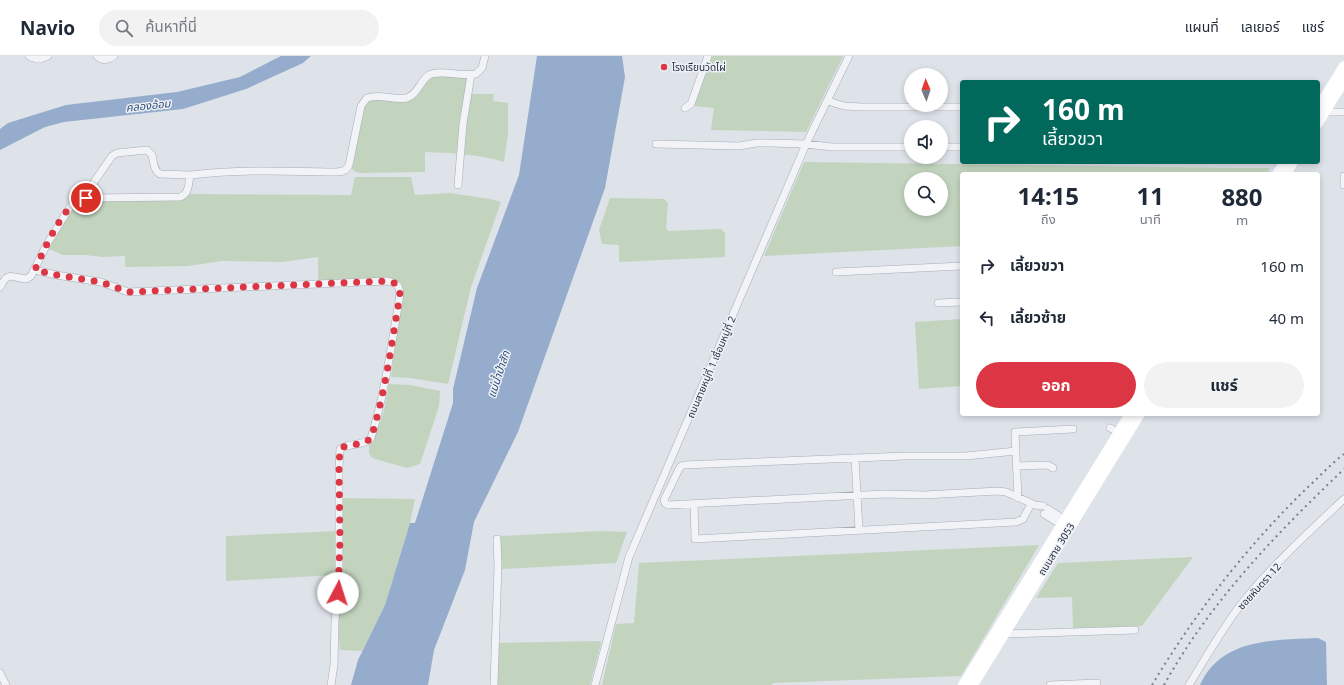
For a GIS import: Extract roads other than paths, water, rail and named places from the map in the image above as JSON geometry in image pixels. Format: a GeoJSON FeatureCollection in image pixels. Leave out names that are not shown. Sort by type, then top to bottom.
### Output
{"type":"FeatureCollection","features":[{"type":"Feature","properties":{"kind":"main road"},"geometry":{"type":"LineString","coordinates":[[1321,110],[1344,66]]}},
{"type":"Feature","properties":{"kind":"main road"},"geometry":{"type":"LineString","coordinates":[[1321,110],[1344,81]]}},
{"type":"Feature","properties":{"kind":"main road","name":"ถนนสาย 3053"},"geometry":{"type":"LineString","coordinates":[[963,685],[1063,522],[1114,430],[1128,416]]}},
{"type":"Feature","properties":{"kind":"main road","name":"ถนนสาย 3053"},"geometry":{"type":"LineString","coordinates":[[973,685],[1139,416]]}},
{"type":"Feature","properties":{"kind":"street"},"geometry":{"type":"LineString","coordinates":[[29,56],[36,59],[41,59],[48,56]]}},
{"type":"Feature","properties":{"kind":"street"},"geometry":{"type":"LineString","coordinates":[[97,56],[104,60],[114,56]]}},
{"type":"Feature","properties":{"kind":"street"},"geometry":{"type":"LineString","coordinates":[[90,198],[94,182],[112,156],[117,153],[147,150],[152,155],[154,169],[160,174],[191,175],[228,172],[345,171],[348,168],[361,106],[367,98],[374,96],[406,98],[412,96],[425,78],[432,74],[476,74],[482,68],[485,56]]}},
{"type":"Feature","properties":{"kind":"street"},"geometry":{"type":"LineString","coordinates":[[685,108],[691,104],[708,56]]}},
{"type":"Feature","properties":{"kind":"street","name":"ถนนสายหมู่ที่ 1 เชื่อมหมู่ที่ 2"},"geometry":{"type":"LineString","coordinates":[[595,685],[629,557],[806,144],[850,56]]}},
{"type":"Feature","properties":{"kind":"street"},"geometry":{"type":"LineString","coordinates":[[458,186],[463,124],[471,75]]}},
{"type":"Feature","properties":{"kind":"street"},"geometry":{"type":"LineString","coordinates":[[828,101],[844,106],[861,107],[960,107]]}},
{"type":"Feature","properties":{"kind":"street"},"geometry":{"type":"LineString","coordinates":[[1321,110],[1344,112]]}},
{"type":"Feature","properties":{"kind":"street"},"geometry":{"type":"LineString","coordinates":[[656,144],[732,146],[756,143],[806,144],[832,147],[904,147]]}},
{"type":"Feature","properties":{"kind":"street"},"geometry":{"type":"LineString","coordinates":[[948,147],[960,147]]}},
{"type":"Feature","properties":{"kind":"street"},"geometry":{"type":"LineString","coordinates":[[0,287],[8,276],[11,275],[26,279],[31,276],[47,244],[70,207],[78,200],[90,198],[180,197],[185,195],[187,192],[189,178],[191,175]]}},
{"type":"Feature","properties":{"kind":"street"},"geometry":{"type":"LineString","coordinates":[[1344,176],[1344,184]]}},
{"type":"Feature","properties":{"kind":"street"},"geometry":{"type":"LineString","coordinates":[[836,272],[960,266]]}},
{"type":"Feature","properties":{"kind":"street"},"geometry":{"type":"LineString","coordinates":[[35,270],[101,282],[128,292],[387,281],[394,282],[398,286],[400,292],[399,301],[386,380],[371,438],[367,442],[344,446],[340,449],[339,580],[335,621],[334,665],[331,685]]}},
{"type":"Feature","properties":{"kind":"street"},"geometry":{"type":"LineString","coordinates":[[938,303],[960,302]]}},
{"type":"Feature","properties":{"kind":"street"},"geometry":{"type":"LineString","coordinates":[[1018,498],[1016,432],[1073,429]]}},
{"type":"Feature","properties":{"kind":"street"},"geometry":{"type":"LineString","coordinates":[[1016,451],[966,456],[855,458],[684,465],[679,469],[664,500],[668,506],[857,495],[924,495],[998,491],[1006,492],[1033,504],[1063,522]]}},
{"type":"Feature","properties":{"kind":"street"},"geometry":{"type":"LineString","coordinates":[[855,458],[859,530]]}},
{"type":"Feature","properties":{"kind":"street"},"geometry":{"type":"LineString","coordinates":[[1017,466],[1048,465],[1052,468]]}},
{"type":"Feature","properties":{"kind":"street","name":"ซอยหันตรา 12"},"geometry":{"type":"LineString","coordinates":[[1189,685],[1214,644],[1246,599],[1295,547],[1344,499]]}},
{"type":"Feature","properties":{"kind":"street"},"geometry":{"type":"LineString","coordinates":[[694,504],[696,539],[1016,522],[1023,519],[1033,504]]}},
{"type":"Feature","properties":{"kind":"street"},"geometry":{"type":"LineString","coordinates":[[494,685],[498,565],[497,539]]}},
{"type":"Feature","properties":{"kind":"street"},"geometry":{"type":"LineString","coordinates":[[1004,634],[1136,630]]}},
{"type":"Feature","properties":{"kind":"street"},"geometry":{"type":"LineString","coordinates":[[0,673],[6,685]]}},
{"type":"Feature","properties":{"kind":"street"},"geometry":{"type":"LineString","coordinates":[[1050,685],[1097,683]]}},
{"type":"Feature","properties":{"kind":"water","name":"คลองอ้อม"},"geometry":{"type":"Polygon","coordinates":[[[281,56],[311,56],[303,63],[246,89],[183,109],[64,122],[45,127],[0,150],[0,129],[8,123],[66,105],[177,92],[240,77],[281,56]]]}},
{"type":"Feature","properties":{"kind":"water","name":"แม่น้ำป่าสัก"},"geometry":{"type":"Polygon","coordinates":[[[537,56],[622,56],[625,77],[605,188],[518,432],[474,522],[465,570],[434,650],[428,685],[351,685],[358,660],[385,605],[410,523],[415,523],[453,403],[453,389],[477,288],[519,175],[537,56]]]}},
{"type":"Feature","properties":{"kind":"water"},"geometry":{"type":"Polygon","coordinates":[[[1318,638],[1326,642],[1327,685],[1200,685],[1209,670],[1221,658],[1235,650],[1267,641],[1318,638]]]}},
{"type":"Feature","properties":{"kind":"railway"},"geometry":{"type":"LineString","coordinates":[[1152,685],[1204,606],[1244,556],[1286,509],[1344,454]]}},
{"type":"Feature","properties":{"kind":"railway"},"geometry":{"type":"LineString","coordinates":[[1164,685],[1202,625],[1223,597],[1269,544],[1344,469]]}},
{"type":"Feature","properties":{"kind":"place","name":"โรงเรียนวัดไผ่"},"geometry":{"type":"Point","coordinates":[664,67]}}]}
